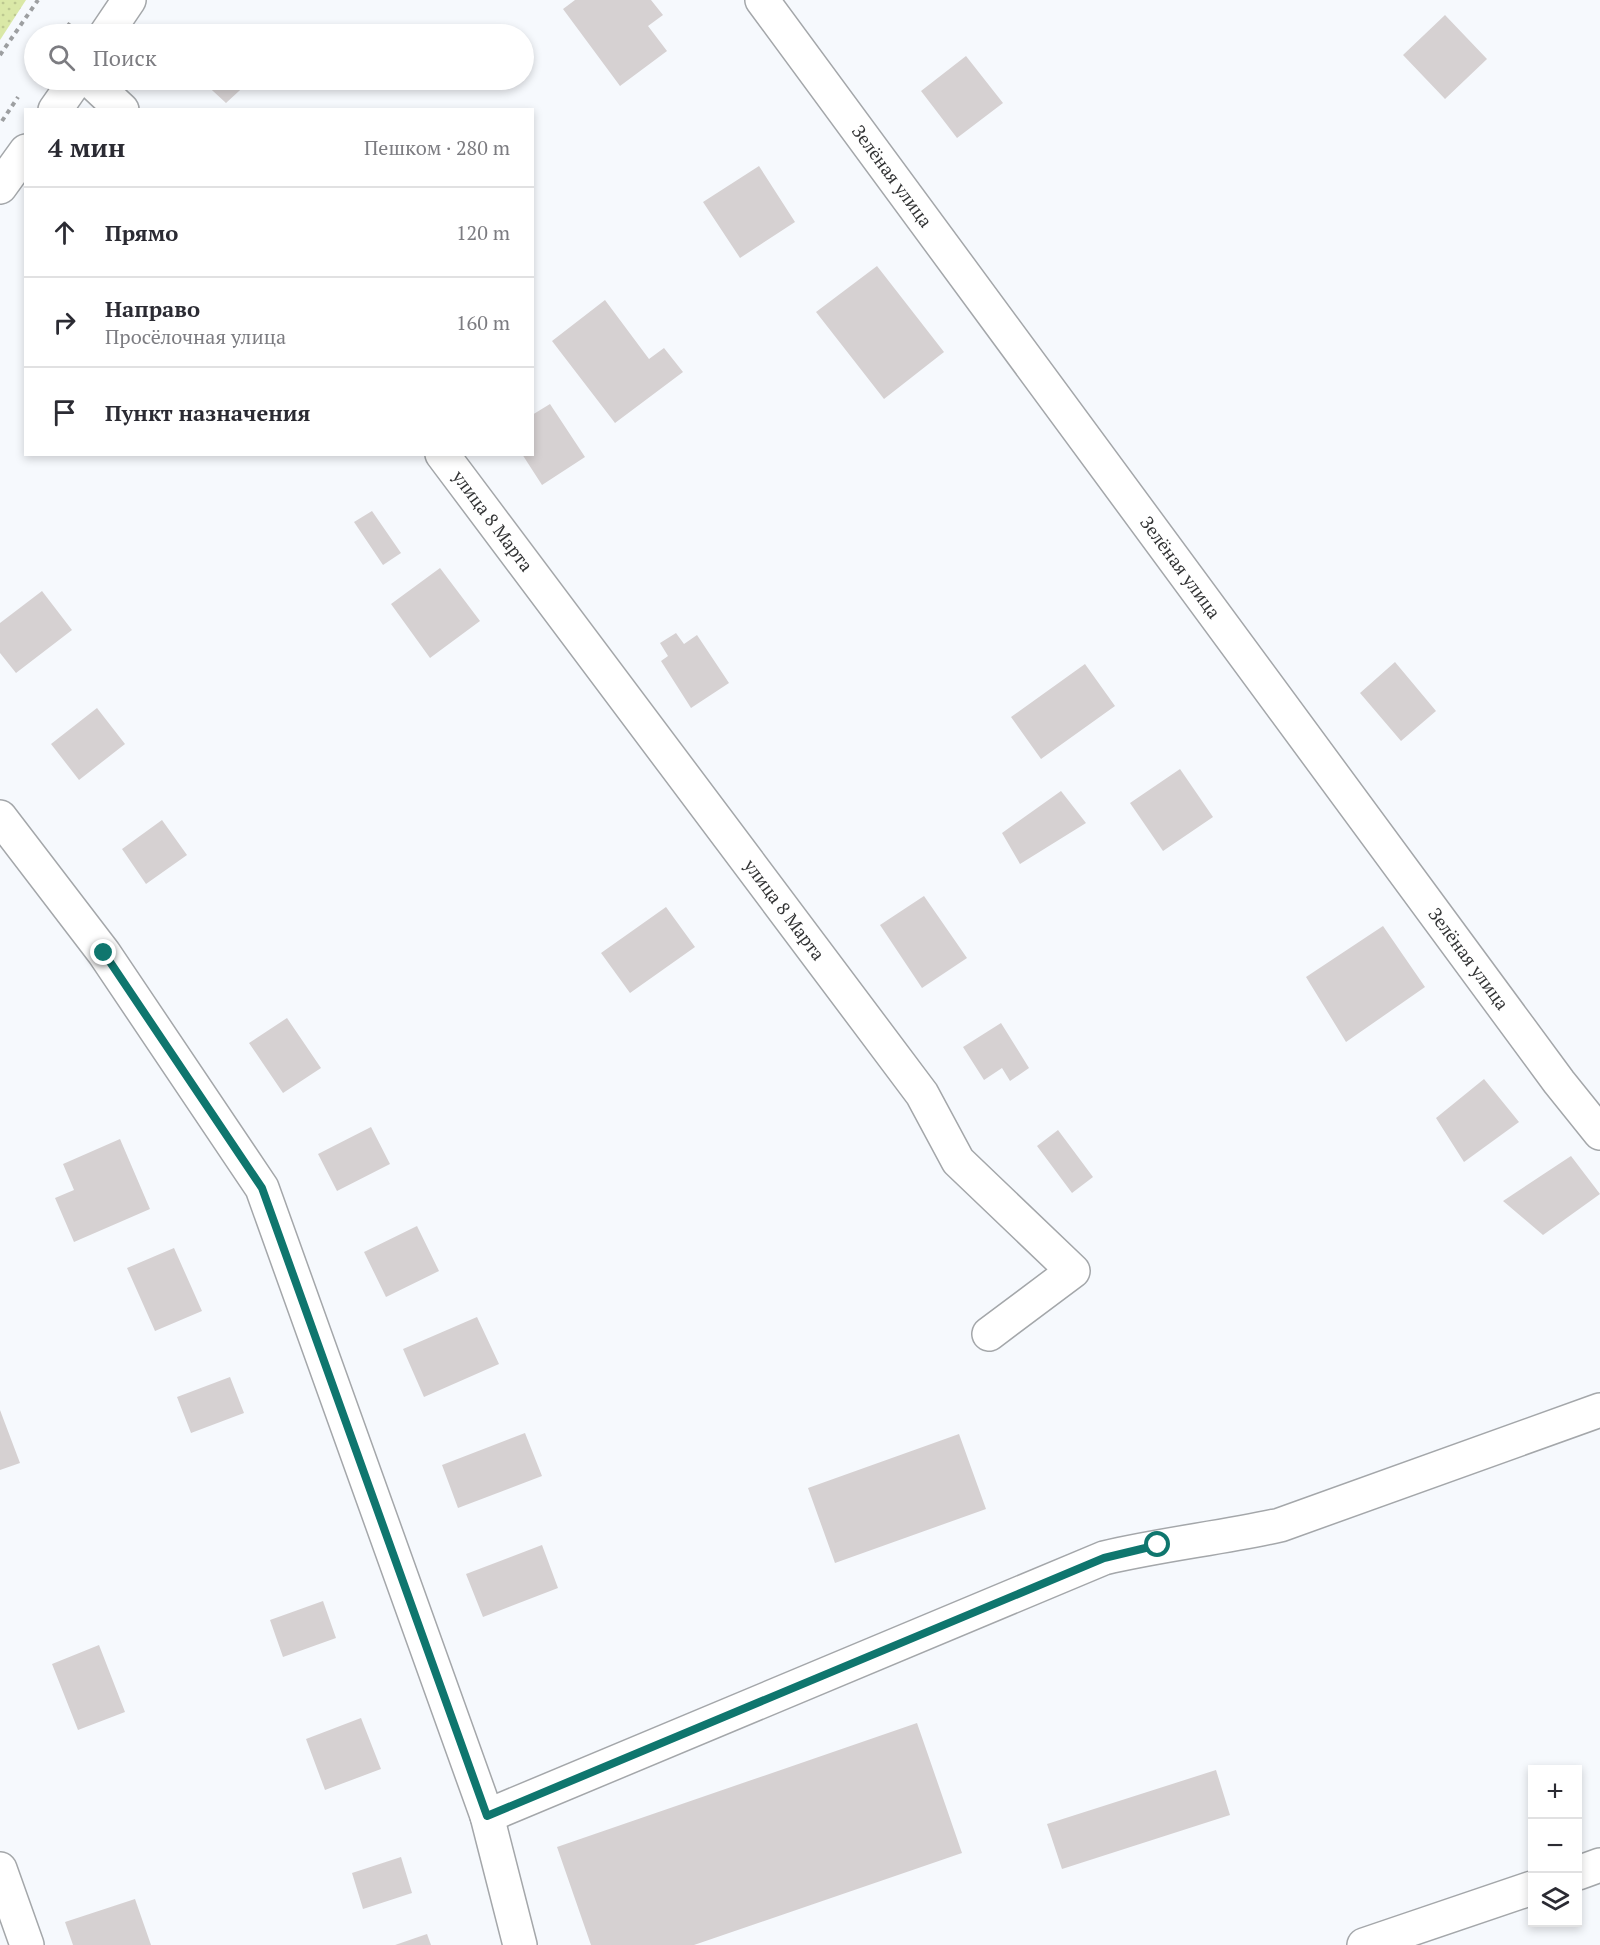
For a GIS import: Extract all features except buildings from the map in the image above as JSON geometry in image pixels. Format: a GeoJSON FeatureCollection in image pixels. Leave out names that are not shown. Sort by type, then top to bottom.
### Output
{"type":"FeatureCollection","features":[{"type":"Feature","properties":{"kind":"street"},"geometry":{"type":"LineString","coordinates":[[113,24],[129,0]]}},
{"type":"Feature","properties":{"kind":"street","name":"Зелёная улица"},"geometry":{"type":"LineString","coordinates":[[762,0],[1559,1082],[1600,1133]]}},
{"type":"Feature","properties":{"kind":"street"},"geometry":{"type":"LineString","coordinates":[[55,108],[69,90]]}},
{"type":"Feature","properties":{"kind":"street"},"geometry":{"type":"LineString","coordinates":[[101,90],[120,108]]}},
{"type":"Feature","properties":{"kind":"street"},"geometry":{"type":"LineString","coordinates":[[0,187],[24,154]]}},
{"type":"Feature","properties":{"kind":"street","name":"улица 8 Марта"},"geometry":{"type":"LineString","coordinates":[[444,456],[922,1094],[957,1161],[1073,1271],[989,1334]]}},
{"type":"Feature","properties":{"kind":"street"},"geometry":{"type":"LineString","coordinates":[[0,817],[104,953],[262,1188],[487,1816],[520,1945]]}},
{"type":"Feature","properties":{"kind":"street"},"geometry":{"type":"LineString","coordinates":[[487,1816],[1104,1558],[1158,1545],[1237,1535],[1280,1525],[1600,1410]]}},
{"type":"Feature","properties":{"kind":"street"},"geometry":{"type":"LineString","coordinates":[[1582,1872],[1600,1865]]}},
{"type":"Feature","properties":{"kind":"street"},"geometry":{"type":"LineString","coordinates":[[0,1869],[15,1932]]}},
{"type":"Feature","properties":{"kind":"street"},"geometry":{"type":"LineString","coordinates":[[1364,1945],[1528,1890]]}},
{"type":"Feature","properties":{"kind":"path"},"geometry":{"type":"LineString","coordinates":[[0,55],[38,0]]}},
{"type":"Feature","properties":{"kind":"green space"},"geometry":{"type":"Polygon","coordinates":[[[0,0],[26,0],[0,40],[0,0]]]}},
{"type":"Feature","properties":{"kind":"route"},"geometry":{"type":"LineString","coordinates":[[104,953],[262,1188],[487,1816],[1104,1558],[1158,1545]]}}]}
